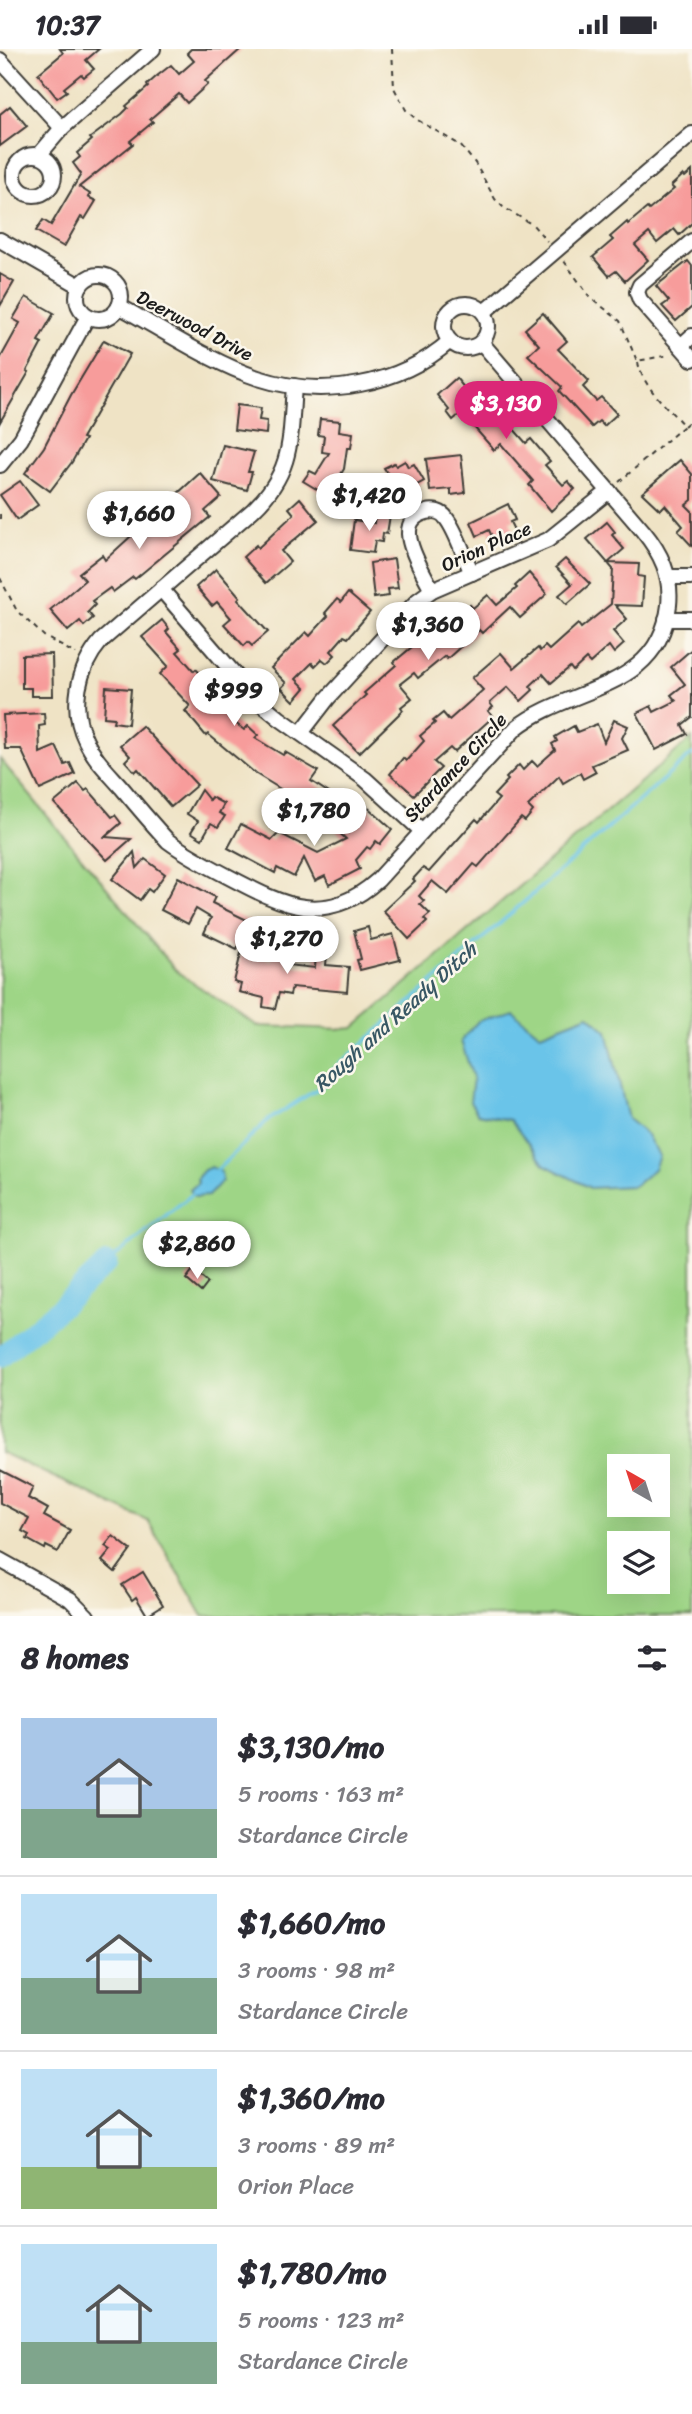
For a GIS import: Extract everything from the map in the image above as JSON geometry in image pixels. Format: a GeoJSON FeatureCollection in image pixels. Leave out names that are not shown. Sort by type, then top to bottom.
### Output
{"type":"FeatureCollection","features":[{"type":"Feature","properties":{"kind":"street"},"geometry":{"type":"LineString","coordinates":[[38,155],[62,128],[153,49]]}},
{"type":"Feature","properties":{"kind":"street"},"geometry":{"type":"LineString","coordinates":[[0,60],[62,128]]}},
{"type":"Feature","properties":{"kind":"street"},"geometry":{"type":"LineString","coordinates":[[484,312],[692,134]]}},
{"type":"Feature","properties":{"kind":"street"},"geometry":{"type":"LineString","coordinates":[[0,240],[80,286]]}},
{"type":"Feature","properties":{"kind":"street"},"geometry":{"type":"LineString","coordinates":[[688,348],[640,300],[636,292],[640,285],[692,241]]}},
{"type":"Feature","properties":{"kind":"street"},"geometry":{"type":"LineString","coordinates":[[90,277],[110,277],[119,287],[119,306],[109,317],[103,319],[89,316],[83,312],[77,299],[80,286],[90,277]]}},
{"type":"Feature","properties":{"kind":"street"},"geometry":{"type":"LineString","coordinates":[[467,304],[479,307],[484,312],[488,331],[481,342],[466,348],[450,341],[444,324],[454,307],[467,304]]}},
{"type":"Feature","properties":{"kind":"street","name":"Deerwood Drive"},"geometry":{"type":"LineString","coordinates":[[119,306],[237,370],[275,383],[294,386],[338,387],[367,383],[410,367],[450,341]]}},
{"type":"Feature","properties":{"kind":"street"},"geometry":{"type":"LineString","coordinates":[[0,465],[21,439],[89,316]]}},
{"type":"Feature","properties":{"kind":"street","name":"Stardance Circle"},"geometry":{"type":"LineString","coordinates":[[294,386],[287,459],[274,488],[253,510],[109,633],[87,660],[79,687],[79,715],[85,740],[98,760],[168,841],[183,852],[270,899],[291,906],[313,908],[348,901],[378,880],[522,723],[617,679],[641,663],[653,649],[666,619],[668,577],[659,552],[481,342]]}},
{"type":"Feature","properties":{"kind":"street","name":"Orion Place"},"geometry":{"type":"LineString","coordinates":[[301,733],[328,698],[417,601],[432,590],[552,537],[609,491]]}},
{"type":"Feature","properties":{"kind":"street"},"geometry":{"type":"LineString","coordinates":[[432,590],[408,539],[411,523],[421,514],[434,512],[446,517],[472,573]]}},
{"type":"Feature","properties":{"kind":"street"},"geometry":{"type":"LineString","coordinates":[[668,577],[692,577]]}},
{"type":"Feature","properties":{"kind":"street"},"geometry":{"type":"LineString","coordinates":[[161,589],[256,699],[365,779],[422,831]]}},
{"type":"Feature","properties":{"kind":"street"},"geometry":{"type":"LineString","coordinates":[[666,619],[692,619]]}},
{"type":"Feature","properties":{"kind":"street"},"geometry":{"type":"LineString","coordinates":[[0,1560],[69,1599],[87,1616]]}},
{"type":"Feature","properties":{"kind":"path"},"geometry":{"type":"LineString","coordinates":[[392,49],[394,89],[406,110],[416,119],[460,145],[475,163],[495,199],[533,225],[589,296],[620,321],[640,373],[684,426]]}},
{"type":"Feature","properties":{"kind":"path"},"geometry":{"type":"LineString","coordinates":[[637,361],[688,348]]}},
{"type":"Feature","properties":{"kind":"path"},"geometry":{"type":"LineString","coordinates":[[609,491],[692,419]]}},
{"type":"Feature","properties":{"kind":"path"},"geometry":{"type":"LineString","coordinates":[[0,514],[0,523]]}},
{"type":"Feature","properties":{"kind":"path"},"geometry":{"type":"LineString","coordinates":[[0,577],[17,611],[28,622],[45,637],[87,660]]}},
{"type":"Feature","properties":{"kind":"green space"},"geometry":{"type":"Polygon","coordinates":[[[692,738],[692,1616],[203,1616],[148,1521],[0,1452],[0,759],[176,971],[257,1026],[354,1028],[692,738]]]}},
{"type":"Feature","properties":{"kind":"water"},"geometry":{"type":"Polygon","coordinates":[[[511,1010],[540,1034],[589,1015],[607,1031],[628,1119],[647,1135],[659,1156],[654,1169],[634,1186],[590,1188],[545,1165],[510,1120],[478,1114],[470,1102],[473,1078],[461,1041],[478,1021],[511,1010]]]}},
{"type":"Feature","properties":{"kind":"water"},"geometry":{"type":"Polygon","coordinates":[[[211,1167],[221,1172],[222,1181],[208,1196],[195,1197],[190,1190],[198,1183],[197,1178],[204,1170],[211,1167]]]}},
{"type":"Feature","properties":{"kind":"building"},"geometry":{"type":"Polygon","coordinates":[[[60,49],[99,49],[86,60],[94,69],[84,77],[81,74],[64,88],[67,91],[57,98],[38,74],[63,53],[60,49]]]}},
{"type":"Feature","properties":{"kind":"building"},"geometry":{"type":"Polygon","coordinates":[[[191,49],[241,49],[205,81],[208,84],[187,103],[179,94],[150,119],[153,122],[130,141],[133,144],[79,187],[96,201],[85,219],[81,217],[64,247],[36,231],[43,220],[51,225],[81,174],[73,163],[80,157],[77,153],[92,140],[90,138],[122,114],[128,108],[126,106],[157,76],[171,65],[179,74],[194,61],[187,53],[191,49]]]}},
{"type":"Feature","properties":{"kind":"building"},"geometry":{"type":"Polygon","coordinates":[[[10,106],[27,126],[0,146],[0,114],[10,106]]]}},
{"type":"Feature","properties":{"kind":"building"},"geometry":{"type":"Polygon","coordinates":[[[692,171],[692,223],[679,235],[674,229],[657,243],[649,233],[635,245],[648,260],[625,281],[616,271],[609,276],[593,257],[613,240],[610,237],[627,222],[628,224],[647,208],[649,210],[674,189],[671,186],[683,175],[685,177],[692,171]]]}},
{"type":"Feature","properties":{"kind":"building"},"geometry":{"type":"Polygon","coordinates":[[[688,261],[692,266],[692,307],[676,321],[662,306],[669,301],[656,286],[688,261]]]}},
{"type":"Feature","properties":{"kind":"building"},"geometry":{"type":"Polygon","coordinates":[[[0,274],[14,282],[0,306],[0,274]]]}},
{"type":"Feature","properties":{"kind":"building"},"geometry":{"type":"Polygon","coordinates":[[[26,297],[54,313],[38,341],[42,343],[27,371],[29,372],[0,422],[0,359],[20,323],[13,319],[26,297]]]}},
{"type":"Feature","properties":{"kind":"building"},"geometry":{"type":"Polygon","coordinates":[[[543,313],[567,341],[558,349],[589,381],[583,387],[596,401],[601,397],[617,414],[604,426],[599,421],[592,427],[559,391],[562,387],[528,355],[539,345],[525,329],[543,313]]]}},
{"type":"Feature","properties":{"kind":"building"},"geometry":{"type":"Polygon","coordinates":[[[104,340],[130,354],[82,438],[85,439],[72,462],[50,491],[25,473],[44,447],[104,340]]]}},
{"type":"Feature","properties":{"kind":"building"},"geometry":{"type":"Polygon","coordinates":[[[456,378],[466,390],[472,385],[480,395],[475,399],[487,413],[493,409],[498,415],[502,411],[506,415],[509,413],[516,422],[511,426],[526,443],[531,439],[550,461],[545,465],[563,485],[568,481],[575,489],[551,511],[529,485],[533,481],[501,444],[494,450],[467,419],[464,421],[459,415],[453,420],[447,412],[449,410],[437,395],[456,378]]]}},
{"type":"Feature","properties":{"kind":"building"},"geometry":{"type":"Polygon","coordinates":[[[237,405],[261,408],[259,420],[267,421],[266,434],[234,430],[237,405]]]}},
{"type":"Feature","properties":{"kind":"building"},"geometry":{"type":"Polygon","coordinates":[[[320,419],[340,421],[339,431],[353,433],[351,448],[347,448],[344,469],[328,496],[303,481],[310,471],[316,474],[329,453],[322,452],[324,436],[318,435],[320,419]]]}},
{"type":"Feature","properties":{"kind":"building"},"geometry":{"type":"Polygon","coordinates":[[[223,445],[254,452],[248,472],[252,472],[247,490],[213,481],[223,445]]]}},
{"type":"Feature","properties":{"kind":"building"},"geometry":{"type":"Polygon","coordinates":[[[461,455],[465,493],[451,495],[451,489],[430,491],[426,459],[461,455]]]}},
{"type":"Feature","properties":{"kind":"building"},"geometry":{"type":"Polygon","coordinates":[[[680,460],[692,474],[692,500],[686,505],[692,511],[692,546],[678,531],[683,526],[665,505],[660,510],[642,493],[680,460]]]}},
{"type":"Feature","properties":{"kind":"building"},"geometry":{"type":"Polygon","coordinates":[[[405,461],[408,467],[414,464],[424,481],[406,491],[409,497],[396,504],[390,494],[379,501],[371,486],[389,476],[384,468],[405,461]]]}},
{"type":"Feature","properties":{"kind":"building"},"geometry":{"type":"Polygon","coordinates":[[[200,473],[221,497],[205,511],[210,517],[135,579],[133,577],[113,592],[110,588],[92,601],[95,605],[88,612],[93,618],[84,626],[80,621],[68,631],[50,610],[85,580],[79,573],[102,555],[105,560],[200,473]]]}},
{"type":"Feature","properties":{"kind":"building"},"geometry":{"type":"Polygon","coordinates":[[[20,481],[38,505],[17,520],[0,495],[20,481]]]}},
{"type":"Feature","properties":{"kind":"building"},"geometry":{"type":"Polygon","coordinates":[[[300,498],[318,520],[281,551],[290,562],[266,583],[243,557],[256,545],[258,548],[294,514],[289,508],[300,498]]]}},
{"type":"Feature","properties":{"kind":"building"},"geometry":{"type":"Polygon","coordinates":[[[508,504],[515,520],[510,522],[516,534],[495,543],[489,530],[477,536],[471,522],[508,504]]]}},
{"type":"Feature","properties":{"kind":"building"},"geometry":{"type":"Polygon","coordinates":[[[375,513],[390,515],[387,534],[383,533],[382,542],[375,541],[373,553],[350,550],[354,520],[374,523],[375,513]]]}},
{"type":"Feature","properties":{"kind":"building"},"geometry":{"type":"Polygon","coordinates":[[[607,522],[615,532],[612,535],[624,549],[608,563],[639,564],[638,576],[644,577],[642,606],[615,605],[627,619],[613,631],[624,644],[614,653],[609,646],[590,663],[586,659],[573,671],[570,667],[551,683],[543,674],[530,686],[533,690],[521,701],[508,687],[490,703],[493,707],[488,711],[493,717],[454,752],[450,748],[434,762],[441,768],[414,795],[390,774],[403,758],[406,761],[424,741],[420,736],[435,723],[433,721],[443,713],[449,720],[483,690],[472,678],[501,653],[514,668],[538,648],[540,651],[545,646],[549,650],[578,624],[581,628],[611,604],[613,569],[587,539],[607,522]]]}},
{"type":"Feature","properties":{"kind":"building"},"geometry":{"type":"Polygon","coordinates":[[[394,559],[398,588],[388,589],[389,596],[374,598],[370,563],[394,559]]]}},
{"type":"Feature","properties":{"kind":"building"},"geometry":{"type":"Polygon","coordinates":[[[565,559],[590,584],[567,604],[559,595],[572,584],[556,567],[565,559]]]}},
{"type":"Feature","properties":{"kind":"building"},"geometry":{"type":"Polygon","coordinates":[[[216,569],[240,597],[238,599],[268,632],[252,646],[248,642],[244,646],[224,624],[231,618],[217,602],[212,606],[196,587],[216,569]]]}},
{"type":"Feature","properties":{"kind":"building"},"geometry":{"type":"Polygon","coordinates":[[[529,573],[547,594],[520,618],[510,607],[482,633],[479,630],[447,659],[445,656],[418,678],[414,673],[400,684],[412,698],[359,753],[333,726],[366,695],[364,693],[396,665],[394,662],[425,636],[421,633],[435,621],[437,623],[443,617],[448,623],[452,622],[470,605],[473,608],[488,595],[497,605],[517,588],[515,586],[529,573]]]}},
{"type":"Feature","properties":{"kind":"building"},"geometry":{"type":"Polygon","coordinates":[[[348,593],[370,612],[348,638],[344,636],[331,651],[335,655],[327,663],[322,659],[315,666],[312,663],[296,679],[305,688],[294,701],[281,688],[286,683],[271,668],[306,632],[310,636],[328,616],[325,613],[337,599],[341,602],[348,593]]]}},
{"type":"Feature","properties":{"kind":"building"},"geometry":{"type":"Polygon","coordinates":[[[162,620],[169,629],[166,632],[181,649],[177,652],[208,682],[205,685],[222,704],[226,701],[235,711],[228,717],[244,730],[248,726],[258,735],[255,738],[283,755],[285,752],[318,771],[311,781],[329,793],[314,816],[285,796],[287,793],[256,774],[208,734],[206,736],[185,711],[190,706],[160,674],[168,666],[142,637],[162,620]]]}},
{"type":"Feature","properties":{"kind":"building"},"geometry":{"type":"Polygon","coordinates":[[[692,649],[692,717],[682,725],[687,734],[656,750],[637,713],[651,706],[654,712],[676,701],[671,695],[685,684],[671,667],[692,649]]]}},
{"type":"Feature","properties":{"kind":"building"},"geometry":{"type":"Polygon","coordinates":[[[52,654],[53,696],[31,696],[31,688],[22,688],[22,655],[52,654]]]}},
{"type":"Feature","properties":{"kind":"building"},"geometry":{"type":"Polygon","coordinates":[[[106,687],[131,689],[128,724],[113,722],[114,718],[104,717],[106,687]]]}},
{"type":"Feature","properties":{"kind":"building"},"geometry":{"type":"Polygon","coordinates":[[[44,713],[45,725],[39,726],[40,753],[56,746],[65,765],[70,763],[75,774],[40,790],[21,749],[5,749],[3,715],[44,713]]]}},
{"type":"Feature","properties":{"kind":"building"},"geometry":{"type":"Polygon","coordinates":[[[614,720],[628,726],[622,738],[628,750],[592,765],[596,772],[583,779],[580,773],[563,783],[559,776],[528,806],[533,811],[525,821],[521,818],[478,867],[474,864],[448,894],[432,881],[419,896],[424,901],[420,904],[430,914],[424,919],[427,922],[409,939],[383,911],[415,881],[413,879],[423,868],[429,872],[476,819],[479,822],[499,799],[494,795],[508,780],[506,778],[519,765],[523,770],[532,761],[537,766],[555,750],[552,744],[557,741],[555,737],[574,726],[577,732],[597,724],[604,742],[614,720]]]}},
{"type":"Feature","properties":{"kind":"building"},"geometry":{"type":"Polygon","coordinates":[[[142,726],[197,785],[171,807],[138,769],[135,772],[125,761],[130,756],[120,745],[142,726]]]}},
{"type":"Feature","properties":{"kind":"building"},"geometry":{"type":"Polygon","coordinates":[[[78,783],[85,791],[88,789],[112,817],[115,815],[121,823],[105,837],[131,839],[107,860],[54,803],[78,783]]]}},
{"type":"Feature","properties":{"kind":"building"},"geometry":{"type":"Polygon","coordinates":[[[201,790],[209,800],[211,797],[224,804],[219,813],[225,816],[218,827],[211,823],[202,839],[191,832],[198,821],[187,814],[201,790]]]}},
{"type":"Feature","properties":{"kind":"building"},"geometry":{"type":"Polygon","coordinates":[[[364,804],[392,829],[380,844],[376,841],[370,849],[367,847],[356,860],[360,869],[329,885],[325,876],[315,881],[304,858],[294,877],[277,868],[275,873],[228,848],[241,824],[272,840],[279,833],[318,853],[346,839],[336,830],[343,822],[346,825],[364,804]]]}},
{"type":"Feature","properties":{"kind":"building"},"geometry":{"type":"Polygon","coordinates":[[[134,852],[137,868],[145,859],[165,874],[152,892],[148,889],[140,900],[112,879],[134,852]]]}},
{"type":"Feature","properties":{"kind":"building"},"geometry":{"type":"Polygon","coordinates":[[[178,877],[215,897],[212,903],[255,924],[250,935],[245,933],[237,949],[204,933],[211,918],[196,909],[188,924],[161,910],[178,877]]]}},
{"type":"Feature","properties":{"kind":"building"},"geometry":{"type":"Polygon","coordinates":[[[368,927],[371,940],[393,934],[400,960],[360,970],[357,960],[361,959],[354,931],[368,927]]]}},
{"type":"Feature","properties":{"kind":"building"},"geometry":{"type":"Polygon","coordinates":[[[275,942],[292,946],[287,965],[315,968],[316,954],[327,955],[326,965],[349,967],[347,992],[292,987],[290,995],[279,993],[275,1009],[263,1007],[264,998],[239,992],[241,984],[234,982],[241,953],[271,960],[275,942]]]}},
{"type":"Feature","properties":{"kind":"building"},"geometry":{"type":"Polygon","coordinates":[[[193,1270],[208,1283],[201,1292],[186,1279],[193,1270]]]}},
{"type":"Feature","properties":{"kind":"building"},"geometry":{"type":"Polygon","coordinates":[[[0,1470],[33,1487],[28,1498],[48,1509],[44,1516],[70,1530],[58,1552],[46,1546],[45,1549],[27,1539],[29,1535],[22,1531],[29,1518],[0,1503],[0,1470]]]}},
{"type":"Feature","properties":{"kind":"building"},"geometry":{"type":"Polygon","coordinates":[[[113,1536],[131,1550],[115,1572],[102,1561],[111,1550],[105,1546],[113,1536]]]}},
{"type":"Feature","properties":{"kind":"building"},"geometry":{"type":"Polygon","coordinates":[[[143,1572],[163,1605],[147,1615],[136,1597],[132,1600],[122,1585],[143,1572]]]}},
{"type":"Feature","properties":{"kind":"waterway","name":"Rough and Ready Ditch"},"geometry":{"type":"LineString","coordinates":[[216,1171],[267,1121],[325,1084],[331,1072],[692,754]]}},
{"type":"Feature","properties":{"kind":"waterway","name":"Rough and Ready Ditch"},"geometry":{"type":"LineString","coordinates":[[107,1263],[195,1192]]}},
{"type":"Feature","properties":{"kind":"waterway","name":"Rough and Ready Ditch"},"geometry":{"type":"LineString","coordinates":[[0,1357],[53,1314],[107,1263]]}}]}
